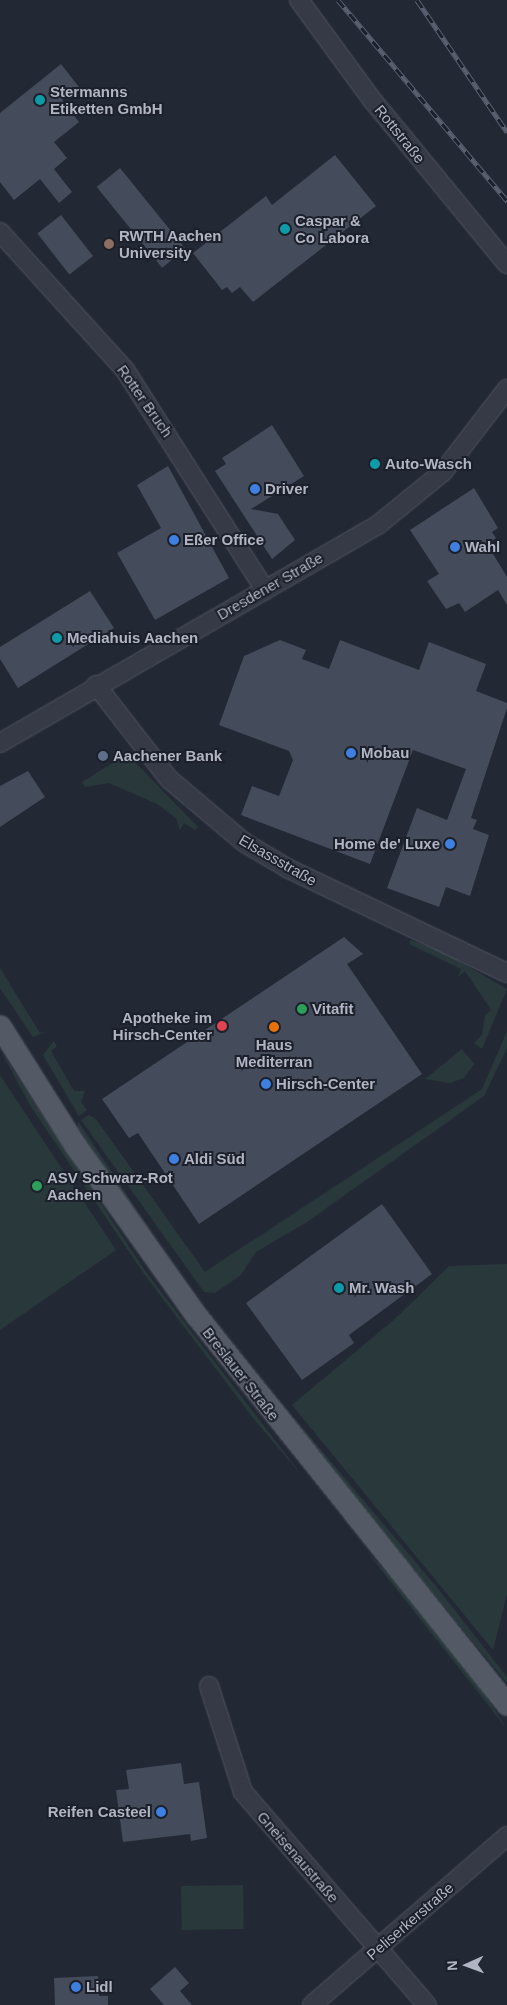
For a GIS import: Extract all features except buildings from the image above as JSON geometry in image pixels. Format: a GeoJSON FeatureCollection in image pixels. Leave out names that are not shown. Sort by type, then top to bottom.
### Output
{"type":"FeatureCollection","features":[{"type":"Feature","properties":{"kind":"main road","name":"Breslauer Straße"},"geometry":{"type":"LineString","coordinates":[[0,1026],[75,1145],[196,1315],[507,1704]]}},
{"type":"Feature","properties":{"kind":"street","name":"Rottstraße"},"geometry":{"type":"LineString","coordinates":[[299,0],[373,101],[507,264]]}},
{"type":"Feature","properties":{"kind":"street","name":"Rotter Bruch"},"geometry":{"type":"LineString","coordinates":[[0,232],[125,370],[265,590]]}},
{"type":"Feature","properties":{"kind":"street","name":"Dresdener Straße"},"geometry":{"type":"LineString","coordinates":[[0,743],[96,685],[379,524],[443,472],[507,390]]}},
{"type":"Feature","properties":{"kind":"street","name":"Elsassstraße"},"geometry":{"type":"LineString","coordinates":[[96,685],[169,779],[244,843],[289,869],[507,973]]}},
{"type":"Feature","properties":{"kind":"street","name":"Gneisenaustraße"},"geometry":{"type":"LineString","coordinates":[[209,1686],[242,1792],[427,2005]]}},
{"type":"Feature","properties":{"kind":"street","name":"Peliserkerstraße"},"geometry":{"type":"LineString","coordinates":[[312,2005],[507,1836]]}},
{"type":"Feature","properties":{"kind":"shaded area"},"geometry":{"type":"Polygon","coordinates":[[[127,754],[198,827],[195,830],[184,823],[180,830],[176,818],[157,804],[109,783],[85,787],[82,782],[127,754]]]}},
{"type":"Feature","properties":{"kind":"shaded area"},"geometry":{"type":"Polygon","coordinates":[[[410,940],[441,951],[507,989],[482,1049],[474,1043],[482,1035],[485,1015],[491,1010],[465,971],[458,977],[461,969],[409,944],[410,940]]]}},
{"type":"Feature","properties":{"kind":"shaded area"},"geometry":{"type":"Polygon","coordinates":[[[0,968],[40,1033],[48,1031],[33,1037],[0,988],[0,968]]]}},
{"type":"Feature","properties":{"kind":"shaded area"},"geometry":{"type":"Polygon","coordinates":[[[507,1031],[507,1048],[484,1096],[307,1222],[256,1252],[241,1275],[215,1293],[204,1292],[81,1120],[89,1115],[96,1119],[205,1272],[482,1089],[507,1031]]]}},
{"type":"Feature","properties":{"kind":"shaded area"},"geometry":{"type":"Polygon","coordinates":[[[54,1041],[57,1046],[51,1051],[74,1091],[85,1091],[81,1102],[87,1110],[79,1116],[43,1055],[54,1041]]]}},
{"type":"Feature","properties":{"kind":"shaded area"},"geometry":{"type":"Polygon","coordinates":[[[462,1049],[474,1064],[464,1078],[450,1083],[425,1079],[462,1049]]]}},
{"type":"Feature","properties":{"kind":"shaded area"},"geometry":{"type":"Polygon","coordinates":[[[0,1050],[146,1272],[304,1478],[253,1418],[144,1274],[31,1107],[0,1050]]]}},
{"type":"Feature","properties":{"kind":"shaded area","name":"ASV Schwarz-Rot Aachen"},"geometry":{"type":"Polygon","coordinates":[[[0,1075],[116,1250],[0,1330],[0,1075]]]}},
{"type":"Feature","properties":{"kind":"shaded area"},"geometry":{"type":"Polygon","coordinates":[[[78,1121],[153,1233],[140,1221],[78,1128],[78,1121]]]}},
{"type":"Feature","properties":{"kind":"shaded area"},"geometry":{"type":"Polygon","coordinates":[[[507,1264],[507,1594],[493,1650],[292,1405],[397,1317],[449,1266],[507,1264]]]}},
{"type":"Feature","properties":{"kind":"shaded area"},"geometry":{"type":"Polygon","coordinates":[[[263,1381],[435,1585],[507,1677],[507,1683],[287,1417],[263,1381]]]}},
{"type":"Feature","properties":{"kind":"shaded area"},"geometry":{"type":"Polygon","coordinates":[[[367,1552],[399,1585],[477,1682],[507,1729],[367,1552]]]}},
{"type":"Feature","properties":{"kind":"shaded area"},"geometry":{"type":"Polygon","coordinates":[[[243,1885],[244,1929],[182,1930],[181,1886],[243,1885]]]}},
{"type":"Feature","properties":{"kind":"railway"},"geometry":{"type":"LineString","coordinates":[[338,0],[507,201]]}},
{"type":"Feature","properties":{"kind":"railway"},"geometry":{"type":"LineString","coordinates":[[417,0],[507,132]]}},
{"type":"Feature","properties":{"kind":"place","name":"Stermanns Etiketten GmbH"},"geometry":{"type":"Point","coordinates":[40,100]}},
{"type":"Feature","properties":{"kind":"place","name":"Caspar & Co Labora"},"geometry":{"type":"Point","coordinates":[285,229]}},
{"type":"Feature","properties":{"kind":"place","name":"RWTH Aachen University"},"geometry":{"type":"Point","coordinates":[109,244]}},
{"type":"Feature","properties":{"kind":"place","name":"Auto-Wasch"},"geometry":{"type":"Point","coordinates":[375,464]}},
{"type":"Feature","properties":{"kind":"place","name":"Driver"},"geometry":{"type":"Point","coordinates":[255,489]}},
{"type":"Feature","properties":{"kind":"place","name":"Eßer Office"},"geometry":{"type":"Point","coordinates":[174,540]}},
{"type":"Feature","properties":{"kind":"place","name":"Wahl"},"geometry":{"type":"Point","coordinates":[455,547]}},
{"type":"Feature","properties":{"kind":"place","name":"Mediahuis Aachen"},"geometry":{"type":"Point","coordinates":[57,638]}},
{"type":"Feature","properties":{"kind":"place","name":"Mobau"},"geometry":{"type":"Point","coordinates":[351,753]}},
{"type":"Feature","properties":{"kind":"place","name":"Aachener Bank"},"geometry":{"type":"Point","coordinates":[103,756]}},
{"type":"Feature","properties":{"kind":"place","name":"Home de' Luxe"},"geometry":{"type":"Point","coordinates":[450,844]}},
{"type":"Feature","properties":{"kind":"place","name":"Vitafit"},"geometry":{"type":"Point","coordinates":[302,1009]}},
{"type":"Feature","properties":{"kind":"place","name":"Apotheke im Hirsch-Center"},"geometry":{"type":"Point","coordinates":[222,1026]}},
{"type":"Feature","properties":{"kind":"place","name":"Haus Mediterran"},"geometry":{"type":"Point","coordinates":[274,1027]}},
{"type":"Feature","properties":{"kind":"place","name":"Hirsch-Center"},"geometry":{"type":"Point","coordinates":[266,1084]}},
{"type":"Feature","properties":{"kind":"place","name":"Aldi Süd"},"geometry":{"type":"Point","coordinates":[174,1159]}},
{"type":"Feature","properties":{"kind":"place","name":"ASV Schwarz-Rot Aachen"},"geometry":{"type":"Point","coordinates":[37,1186]}},
{"type":"Feature","properties":{"kind":"place","name":"Mr. Wash"},"geometry":{"type":"Point","coordinates":[339,1288]}},
{"type":"Feature","properties":{"kind":"place","name":"Reifen Casteel"},"geometry":{"type":"Point","coordinates":[161,1812]}},
{"type":"Feature","properties":{"kind":"place","name":"Lidl"},"geometry":{"type":"Point","coordinates":[76,1987]}}]}
